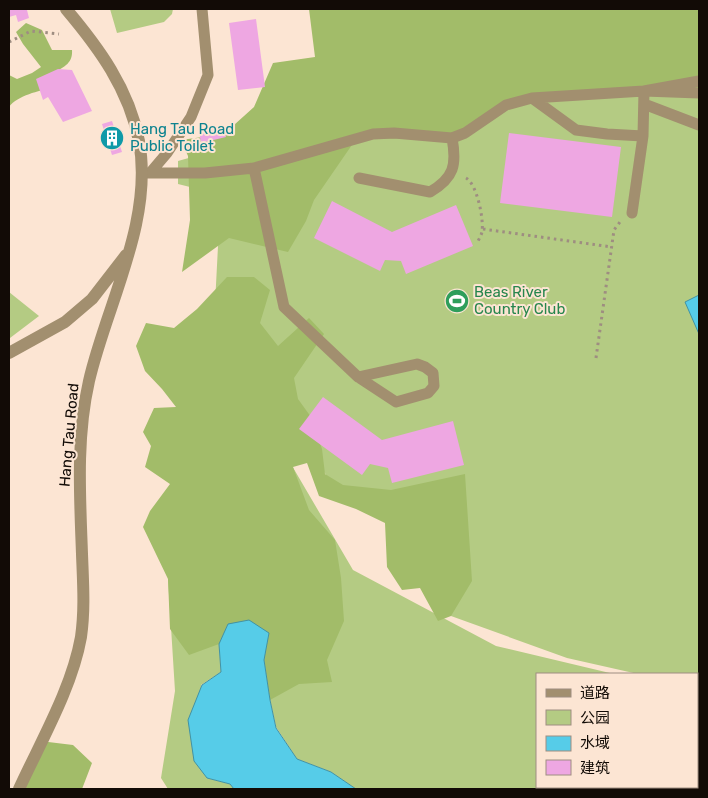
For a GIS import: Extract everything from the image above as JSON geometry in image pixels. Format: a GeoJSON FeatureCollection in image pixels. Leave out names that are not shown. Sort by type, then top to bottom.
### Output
{"type":"FeatureCollection","features":[{"type":"Feature","properties":{"kind":"street","name":"Hang Tau Road"},"geometry":{"type":"LineString","coordinates":[[19,789],[69,680],[81,636],[83,599],[80,480],[85,407],[94,364],[129,252],[145,173],[131,111],[122,90],[94,43],[66,9]]}},
{"type":"Feature","properties":{"kind":"street"},"geometry":{"type":"LineString","coordinates":[[9,353],[66,322],[92,298],[129,252]]}},
{"type":"Feature","properties":{"kind":"lane"},"geometry":{"type":"LineString","coordinates":[[145,173],[167,153],[191,117],[208,75],[202,9]]}},
{"type":"Feature","properties":{"kind":"lane"},"geometry":{"type":"LineString","coordinates":[[644,91],[699,81]]}},
{"type":"Feature","properties":{"kind":"lane"},"geometry":{"type":"LineString","coordinates":[[145,173],[205,173],[254,168],[373,134],[394,133],[452,138],[465,133],[506,106],[532,98],[644,91],[699,93]]}},
{"type":"Feature","properties":{"kind":"lane"},"geometry":{"type":"LineString","coordinates":[[632,212],[643,136],[644,91]]}},
{"type":"Feature","properties":{"kind":"lane"},"geometry":{"type":"LineString","coordinates":[[532,98],[576,130],[643,136]]}},
{"type":"Feature","properties":{"kind":"lane"},"geometry":{"type":"LineString","coordinates":[[644,104],[699,125]]}},
{"type":"Feature","properties":{"kind":"lane"},"geometry":{"type":"LineString","coordinates":[[359,178],[430,192],[444,184],[452,170],[456,156],[452,138]]}},
{"type":"Feature","properties":{"kind":"lane"},"geometry":{"type":"LineString","coordinates":[[254,168],[284,307],[358,377],[396,402],[428,393],[434,386],[433,373],[417,364],[358,377]]}},
{"type":"Feature","properties":{"kind":"path"},"geometry":{"type":"LineString","coordinates":[[9,42],[31,31],[59,34]]}},
{"type":"Feature","properties":{"kind":"path"},"geometry":{"type":"LineString","coordinates":[[452,170],[471,181],[476,190],[483,229],[478,243]]}},
{"type":"Feature","properties":{"kind":"path"},"geometry":{"type":"LineString","coordinates":[[596,358],[614,230],[618,223],[632,212]]}},
{"type":"Feature","properties":{"kind":"path"},"geometry":{"type":"LineString","coordinates":[[483,229],[612,247]]}},
{"type":"Feature","properties":{"kind":"green space"},"geometry":{"type":"Polygon","coordinates":[[[110,9],[173,9],[172,14],[164,22],[117,33],[110,9]]]}},
{"type":"Feature","properties":{"kind":"green space"},"geometry":{"type":"Polygon","coordinates":[[[309,9],[699,9],[699,90],[532,98],[444,138],[356,139],[314,200],[306,221],[288,252],[229,238],[182,272],[190,220],[188,156],[181,140],[224,134],[254,107],[273,63],[315,57],[309,9]]]}},
{"type":"Feature","properties":{"kind":"green space"},"geometry":{"type":"Polygon","coordinates":[[[26,23],[42,30],[52,50],[72,50],[72,55],[67,64],[53,73],[52,88],[18,99],[9,107],[9,75],[17,79],[41,67],[16,32],[26,23]]]}},
{"type":"Feature","properties":{"kind":"green space","name":"Beas River Country Club"},"geometry":{"type":"Polygon","coordinates":[[[699,37],[699,688],[698,673],[634,673],[567,658],[451,616],[413,510],[340,494],[297,435],[211,381],[219,227],[198,189],[178,184],[178,161],[341,115],[699,37]]]}},
{"type":"Feature","properties":{"kind":"green space"},"geometry":{"type":"Polygon","coordinates":[[[227,277],[254,277],[270,290],[260,323],[278,346],[309,318],[324,334],[294,378],[298,399],[311,417],[322,449],[325,474],[343,485],[391,490],[465,474],[472,581],[451,616],[438,621],[420,588],[402,590],[387,567],[385,523],[356,509],[319,496],[307,463],[293,467],[309,510],[335,540],[341,578],[344,621],[327,660],[332,682],[299,684],[270,700],[264,660],[269,633],[228,624],[219,644],[189,655],[170,629],[168,579],[143,527],[150,511],[170,484],[145,467],[151,446],[143,432],[154,408],[176,407],[145,371],[136,346],[146,323],[174,328],[197,309],[227,277]]]}},
{"type":"Feature","properties":{"kind":"green space"},"geometry":{"type":"Polygon","coordinates":[[[9,292],[39,316],[10,338],[9,336],[9,292]]]}},
{"type":"Feature","properties":{"kind":"green space"},"geometry":{"type":"Polygon","coordinates":[[[257,406],[353,570],[496,646],[610,673],[536,673],[536,788],[698,788],[698,694],[699,789],[356,789],[331,772],[297,759],[276,727],[264,660],[219,644],[221,672],[201,685],[207,778],[230,784],[234,789],[168,789],[161,778],[175,691],[168,579],[257,406]]]}},
{"type":"Feature","properties":{"kind":"green space"},"geometry":{"type":"Polygon","coordinates":[[[40,741],[73,745],[92,763],[82,789],[25,789],[40,741]]]}},
{"type":"Feature","properties":{"kind":"water"},"geometry":{"type":"Polygon","coordinates":[[[699,295],[699,334],[685,302],[699,295]]]}},
{"type":"Feature","properties":{"kind":"water"},"geometry":{"type":"Polygon","coordinates":[[[249,620],[269,633],[264,660],[276,728],[297,759],[331,772],[356,789],[234,789],[230,784],[207,778],[194,761],[188,720],[202,685],[221,672],[219,644],[228,624],[249,620]]]}},
{"type":"Feature","properties":{"kind":"building"},"geometry":{"type":"Polygon","coordinates":[[[9,9],[30,9],[27,10],[29,18],[18,22],[16,15],[9,17],[9,9]]]}},
{"type":"Feature","properties":{"kind":"building"},"geometry":{"type":"Polygon","coordinates":[[[256,19],[265,87],[238,90],[229,23],[256,19]]]}},
{"type":"Feature","properties":{"kind":"building"},"geometry":{"type":"Polygon","coordinates":[[[58,69],[72,70],[92,111],[63,122],[48,97],[43,100],[36,79],[58,69]]]}},
{"type":"Feature","properties":{"kind":"building","name":"Hang Tau Road Public Toilet"},"geometry":{"type":"Polygon","coordinates":[[[112,121],[122,152],[112,155],[102,124],[112,121]]]}},
{"type":"Feature","properties":{"kind":"building"},"geometry":{"type":"Polygon","coordinates":[[[223,126],[226,137],[201,143],[199,131],[223,126]]]}},
{"type":"Feature","properties":{"kind":"building"},"geometry":{"type":"Polygon","coordinates":[[[509,133],[621,147],[612,217],[500,203],[509,133]]]}},
{"type":"Feature","properties":{"kind":"building"},"geometry":{"type":"Polygon","coordinates":[[[332,201],[392,232],[456,205],[473,246],[406,274],[401,261],[385,260],[380,271],[314,238],[332,201]]]}},
{"type":"Feature","properties":{"kind":"building"},"geometry":{"type":"Polygon","coordinates":[[[323,397],[382,440],[453,421],[464,465],[392,483],[388,468],[370,464],[362,475],[299,429],[323,397]]]}},
{"type":"Feature","properties":{"kind":"place","name":"Hang Tau Road Public Toilet"},"geometry":{"type":"Point","coordinates":[112,138]}},
{"type":"Feature","properties":{"kind":"place","name":"Beas River Country Club"},"geometry":{"type":"Point","coordinates":[457,301]}}]}
